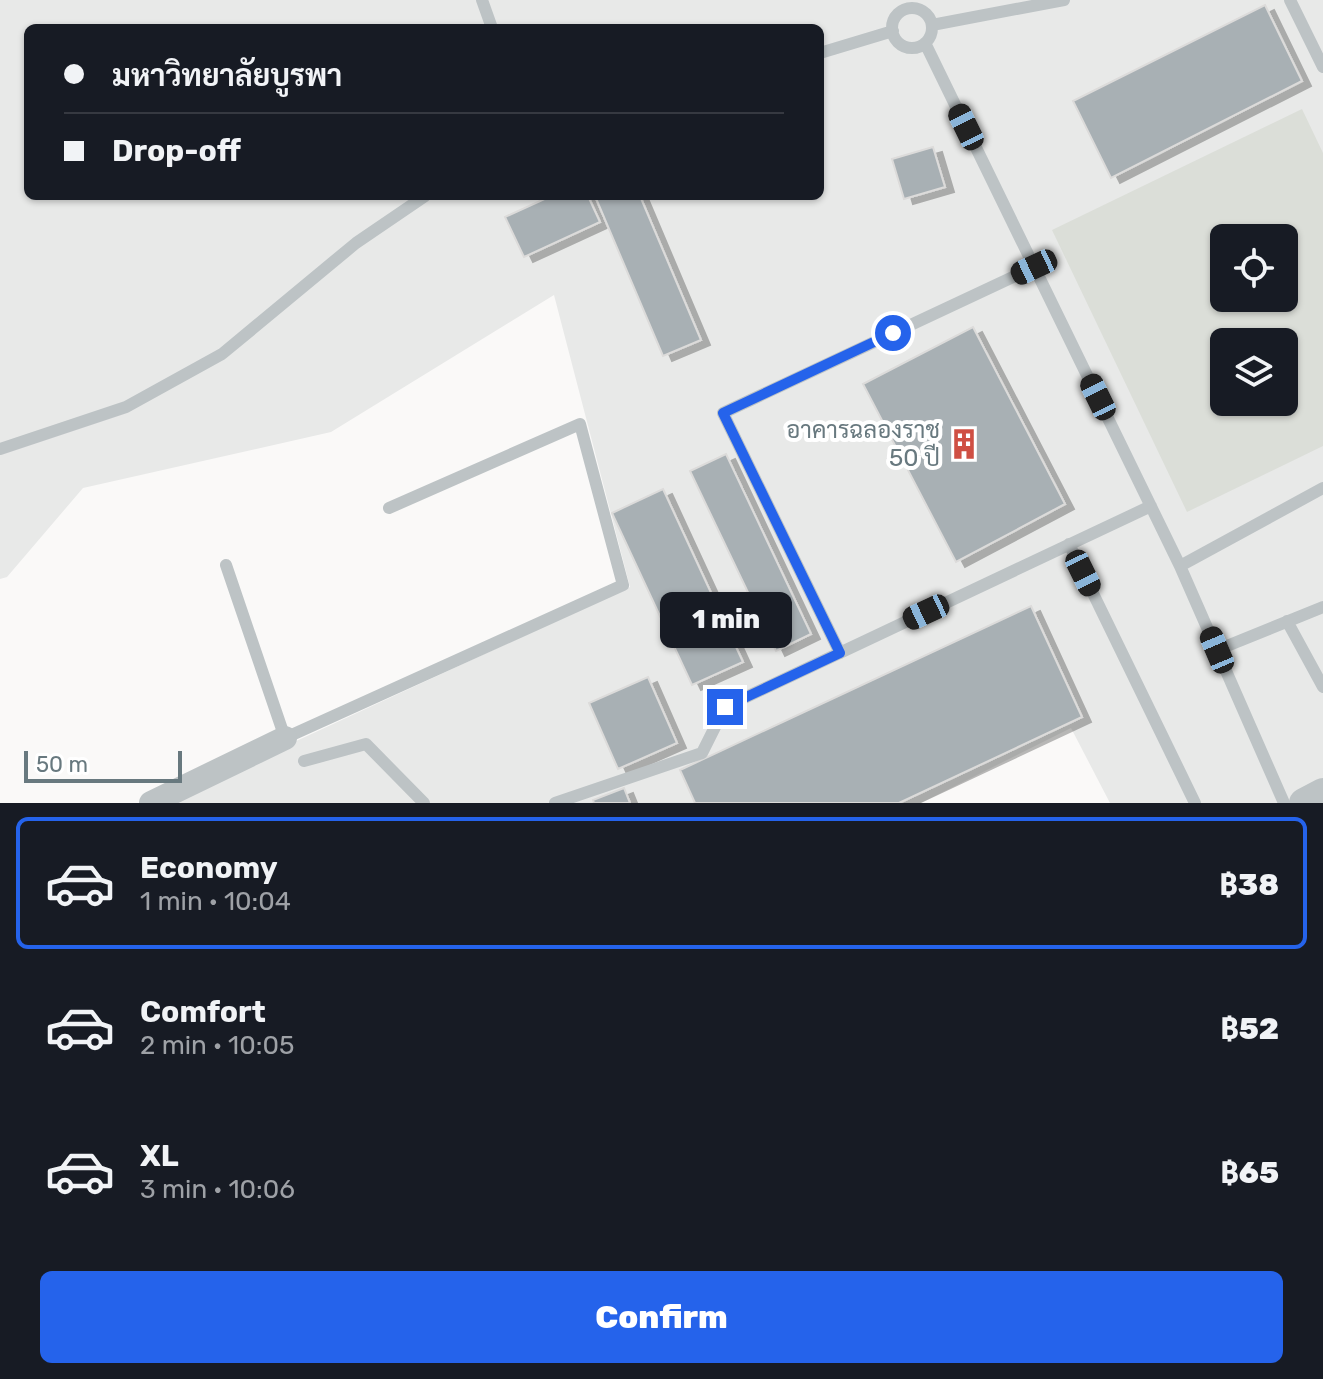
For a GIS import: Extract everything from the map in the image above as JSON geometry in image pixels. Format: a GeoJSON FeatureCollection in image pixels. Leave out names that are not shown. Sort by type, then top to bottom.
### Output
{"type":"FeatureCollection","features":[{"type":"Feature","properties":{"kind":"street"},"geometry":{"type":"LineString","coordinates":[[151,803],[285,738]]}},
{"type":"Feature","properties":{"kind":"street"},"geometry":{"type":"LineString","coordinates":[[1304,803],[1323,793]]}},
{"type":"Feature","properties":{"kind":"lane"},"geometry":{"type":"LineString","coordinates":[[482,0],[491,24]]}},
{"type":"Feature","properties":{"kind":"lane"},"geometry":{"type":"LineString","coordinates":[[932,25],[1064,0]]}},
{"type":"Feature","properties":{"kind":"lane"},"geometry":{"type":"LineString","coordinates":[[1290,0],[1323,67]]}},
{"type":"Feature","properties":{"kind":"lane"},"geometry":{"type":"LineString","coordinates":[[906,4],[926,13],[932,25],[925,43],[919,47],[905,46],[895,38],[896,16],[906,4]]}},
{"type":"Feature","properties":{"kind":"lane"},"geometry":{"type":"LineString","coordinates":[[824,52],[893,31]]}},
{"type":"Feature","properties":{"kind":"lane"},"geometry":{"type":"LineString","coordinates":[[925,43],[1180,566],[1284,803]]}},
{"type":"Feature","properties":{"kind":"lane"},"geometry":{"type":"LineString","coordinates":[[0,449],[126,407],[222,354],[356,243],[419,200]]}},
{"type":"Feature","properties":{"kind":"lane"},"geometry":{"type":"LineString","coordinates":[[840,653],[723,413],[1034,267]]}},
{"type":"Feature","properties":{"kind":"lane"},"geometry":{"type":"LineString","coordinates":[[226,565],[285,738],[623,585],[580,424],[389,508]]}},
{"type":"Feature","properties":{"kind":"lane"},"geometry":{"type":"LineString","coordinates":[[1180,566],[1323,488]]}},
{"type":"Feature","properties":{"kind":"lane"},"geometry":{"type":"LineString","coordinates":[[555,803],[702,753],[725,707],[1151,506]]}},
{"type":"Feature","properties":{"kind":"lane"},"geometry":{"type":"LineString","coordinates":[[1069,544],[1195,803]]}},
{"type":"Feature","properties":{"kind":"lane"},"geometry":{"type":"LineString","coordinates":[[1217,650],[1323,607]]}},
{"type":"Feature","properties":{"kind":"lane"},"geometry":{"type":"LineString","coordinates":[[1287,621],[1323,687]]}},
{"type":"Feature","properties":{"kind":"lane"},"geometry":{"type":"LineString","coordinates":[[304,761],[366,744],[424,803]]}},
{"type":"Feature","properties":{"kind":"shaded area"},"geometry":{"type":"Polygon","coordinates":[[[0,0],[1323,0],[1323,793],[1304,803],[1110,803],[1071,728],[921,803],[167,803],[630,587],[554,295],[331,432],[83,488],[7,577],[0,579],[0,0]]]}},
{"type":"Feature","properties":{"kind":"shaded area"},"geometry":{"type":"Polygon","coordinates":[[[1302,109],[1323,153],[1323,446],[1187,512],[1052,230],[1302,109]]]}},
{"type":"Feature","properties":{"kind":"building"},"geometry":{"type":"Polygon","coordinates":[[[1265,5],[1302,81],[1111,178],[1073,101],[1265,5]]]}},
{"type":"Feature","properties":{"kind":"building"},"geometry":{"type":"Polygon","coordinates":[[[933,147],[945,187],[904,199],[892,159],[933,147]]]}},
{"type":"Feature","properties":{"kind":"building"},"geometry":{"type":"Polygon","coordinates":[[[542,200],[590,200],[600,222],[524,257],[505,217],[542,200]]]}},
{"type":"Feature","properties":{"kind":"building"},"geometry":{"type":"Polygon","coordinates":[[[597,200],[642,200],[701,340],[663,356],[597,200]]]}},
{"type":"Feature","properties":{"kind":"building","name":"อาคารฉลองราช 50 ปี"},"geometry":{"type":"Polygon","coordinates":[[[973,327],[1065,504],[956,562],[863,384],[973,327]]]}},
{"type":"Feature","properties":{"kind":"building"},"geometry":{"type":"Polygon","coordinates":[[[726,454],[811,634],[776,651],[690,471],[726,454]]]}},
{"type":"Feature","properties":{"kind":"building"},"geometry":{"type":"Polygon","coordinates":[[[663,489],[743,662],[692,685],[612,513],[663,489]]]}},
{"type":"Feature","properties":{"kind":"building"},"geometry":{"type":"Polygon","coordinates":[[[1031,606],[1082,717],[899,803],[695,803],[680,770],[1031,606]]]}},
{"type":"Feature","properties":{"kind":"building"},"geometry":{"type":"Polygon","coordinates":[[[648,677],[677,743],[618,769],[589,703],[648,677]]]}},
{"type":"Feature","properties":{"kind":"building"},"geometry":{"type":"Polygon","coordinates":[[[624,788],[630,803],[594,803],[593,800],[624,788]]]}},
{"type":"Feature","properties":{"kind":"place","name":"อาคารฉลองราช 50 ปี"},"geometry":{"type":"Point","coordinates":[964,444]}},
{"type":"Feature","properties":{"kind":"route"},"geometry":{"type":"LineString","coordinates":[[725,707],[840,653],[723,413],[893,333]]}}]}
